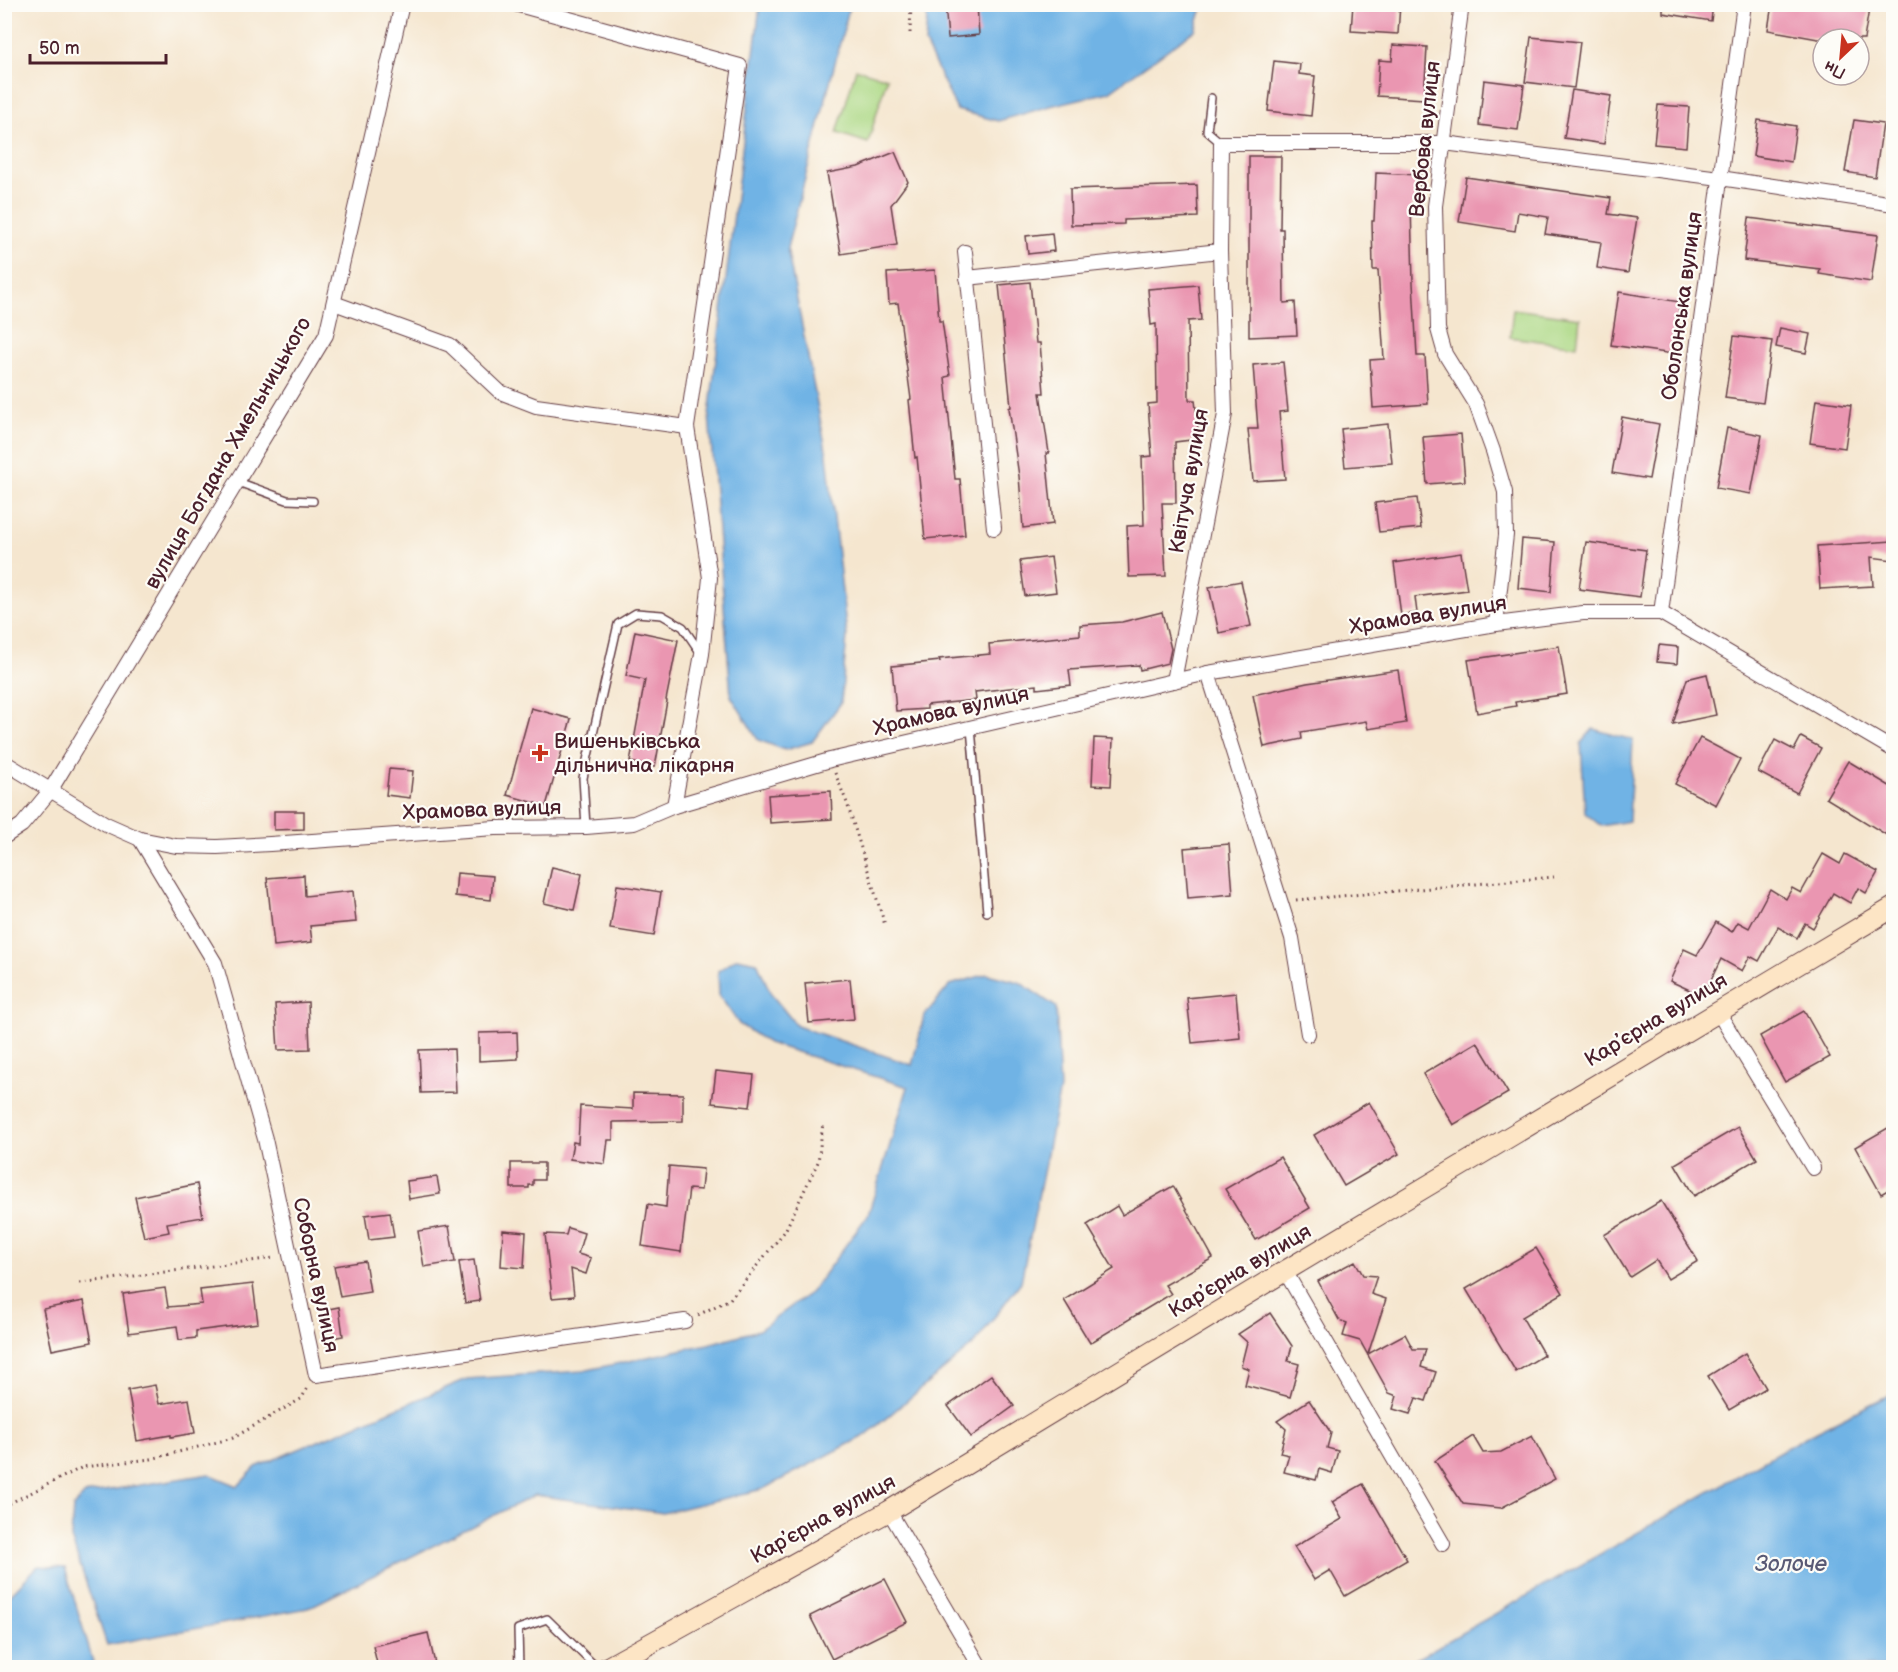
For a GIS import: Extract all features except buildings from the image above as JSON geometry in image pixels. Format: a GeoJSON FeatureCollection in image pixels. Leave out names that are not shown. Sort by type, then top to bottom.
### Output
{"type":"FeatureCollection","features":[{"type":"Feature","properties":{"kind":"street","name":"вулиця Богдана Хмельницького"},"geometry":{"type":"LineString","coordinates":[[51,791],[327,335],[402,4]]}},
{"type":"Feature","properties":{"kind":"street"},"geometry":{"type":"LineString","coordinates":[[515,4],[740,66],[687,427],[711,578],[702,654],[674,806]]}},
{"type":"Feature","properties":{"kind":"street","name":"Вербова вулиця"},"geometry":{"type":"LineString","coordinates":[[1462,4],[1435,206],[1438,329],[1445,354],[1476,404],[1505,492],[1506,535],[1496,624]]}},
{"type":"Feature","properties":{"kind":"street","name":"Оболонська вулиця"},"geometry":{"type":"LineString","coordinates":[[1661,614],[1744,4]]}},
{"type":"Feature","properties":{"kind":"street"},"geometry":{"type":"LineString","coordinates":[[1221,143],[1444,143],[1720,178],[1893,204]]}},
{"type":"Feature","properties":{"kind":"street","name":"Квітуча вулиця"},"geometry":{"type":"LineString","coordinates":[[1174,681],[1225,414],[1220,251],[1221,143]]}},
{"type":"Feature","properties":{"kind":"street"},"geometry":{"type":"LineString","coordinates":[[968,278],[1220,251]]}},
{"type":"Feature","properties":{"kind":"street"},"geometry":{"type":"LineString","coordinates":[[965,252],[994,528]]}},
{"type":"Feature","properties":{"kind":"street"},"geometry":{"type":"LineString","coordinates":[[334,303],[450,345],[500,392],[536,406],[687,427]]}},
{"type":"Feature","properties":{"kind":"street","name":"Храмова вулиця"},"geometry":{"type":"LineString","coordinates":[[4,762],[106,824],[140,839],[176,846],[218,847],[495,828],[586,827],[634,823],[674,806],[830,760],[1208,673],[1496,624],[1583,613],[1661,614],[1893,750]]}},
{"type":"Feature","properties":{"kind":"street"},"geometry":{"type":"LineString","coordinates":[[1208,673],[1292,938],[1308,1034]]}},
{"type":"Feature","properties":{"kind":"street"},"geometry":{"type":"LineString","coordinates":[[4,837],[22,825],[51,791]]}},
{"type":"Feature","properties":{"kind":"street","name":"Соборна вулиця"},"geometry":{"type":"LineString","coordinates":[[140,839],[215,963],[265,1139],[316,1375],[685,1321]]}},
{"type":"Feature","properties":{"kind":"street","name":"Карʼєрна вулиця"},"geometry":{"type":"LineString","coordinates":[[606,1668],[889,1511],[1893,906]]}},
{"type":"Feature","properties":{"kind":"street"},"geometry":{"type":"LineString","coordinates":[[1718,1012],[1813,1168]]}},
{"type":"Feature","properties":{"kind":"street"},"geometry":{"type":"LineString","coordinates":[[1285,1271],[1443,1544]]}},
{"type":"Feature","properties":{"kind":"street"},"geometry":{"type":"LineString","coordinates":[[889,1511],[981,1668]]}},
{"type":"Feature","properties":{"kind":"lane"},"geometry":{"type":"LineString","coordinates":[[1210,98],[1208,131],[1221,143]]}},
{"type":"Feature","properties":{"kind":"lane"},"geometry":{"type":"LineString","coordinates":[[238,482],[287,500],[313,501]]}},
{"type":"Feature","properties":{"kind":"lane"},"geometry":{"type":"LineString","coordinates":[[586,827],[583,778],[618,624],[636,613],[662,615],[683,627],[702,654]]}},
{"type":"Feature","properties":{"kind":"lane"},"geometry":{"type":"LineString","coordinates":[[971,728],[987,912]]}},
{"type":"Feature","properties":{"kind":"lane"},"geometry":{"type":"LineString","coordinates":[[519,1668],[518,1629],[547,1619],[597,1668]]}},
{"type":"Feature","properties":{"kind":"path"},"geometry":{"type":"LineString","coordinates":[[910,4],[910,33]]}},
{"type":"Feature","properties":{"kind":"path"},"geometry":{"type":"LineString","coordinates":[[830,760],[847,803],[885,925]]}},
{"type":"Feature","properties":{"kind":"path"},"geometry":{"type":"LineString","coordinates":[[1280,901],[1554,877]]}},
{"type":"Feature","properties":{"kind":"path"},"geometry":{"type":"LineString","coordinates":[[685,1321],[730,1299],[785,1231],[818,1162],[823,1123]]}},
{"type":"Feature","properties":{"kind":"path"},"geometry":{"type":"LineString","coordinates":[[80,1283],[291,1256]]}},
{"type":"Feature","properties":{"kind":"path"},"geometry":{"type":"LineString","coordinates":[[4,1506],[83,1467],[151,1459],[233,1438],[300,1399],[316,1375]]}},
{"type":"Feature","properties":{"kind":"green space"},"geometry":{"type":"Polygon","coordinates":[[[856,69],[887,78],[868,143],[837,133],[856,69]]]}},
{"type":"Feature","properties":{"kind":"green space"},"geometry":{"type":"Polygon","coordinates":[[[1513,309],[1580,318],[1577,346],[1510,337],[1513,309]]]}},
{"type":"Feature","properties":{"kind":"water"},"geometry":{"type":"Polygon","coordinates":[[[760,5],[850,5],[787,248],[827,455],[847,636],[841,703],[812,742],[785,750],[758,740],[731,696],[709,415],[760,5]]]}},
{"type":"Feature","properties":{"kind":"water"},"geometry":{"type":"Polygon","coordinates":[[[928,5],[1203,5],[1195,30],[1109,92],[998,121],[957,110],[925,43],[928,5]]]}},
{"type":"Feature","properties":{"kind":"water"},"geometry":{"type":"Polygon","coordinates":[[[1593,729],[1633,740],[1629,821],[1601,826],[1585,813],[1581,743],[1593,729]]]}},
{"type":"Feature","properties":{"kind":"water"},"geometry":{"type":"Polygon","coordinates":[[[737,958],[757,962],[771,994],[797,1026],[912,1065],[924,1016],[950,985],[987,974],[1019,982],[1056,1007],[1060,1089],[1021,1282],[974,1344],[866,1435],[763,1489],[663,1513],[535,1495],[308,1608],[107,1645],[71,1538],[73,1507],[85,1494],[209,1474],[238,1486],[256,1467],[467,1379],[583,1371],[708,1344],[759,1330],[811,1292],[868,1215],[908,1087],[768,1043],[739,1024],[719,995],[718,971],[737,958]]]}},
{"type":"Feature","properties":{"kind":"water","name":"Золоче"},"geometry":{"type":"Polygon","coordinates":[[[1893,1393],[1893,1667],[1402,1667],[1807,1436],[1893,1393]]]}},
{"type":"Feature","properties":{"kind":"water"},"geometry":{"type":"Polygon","coordinates":[[[38,1566],[65,1568],[93,1662],[90,1667],[5,1667],[5,1600],[38,1566]]]}},
{"type":"Feature","properties":{"kind":"place","name":"Вишеньківська дільнична лікарня"},"geometry":{"type":"Point","coordinates":[540,753]}}]}
